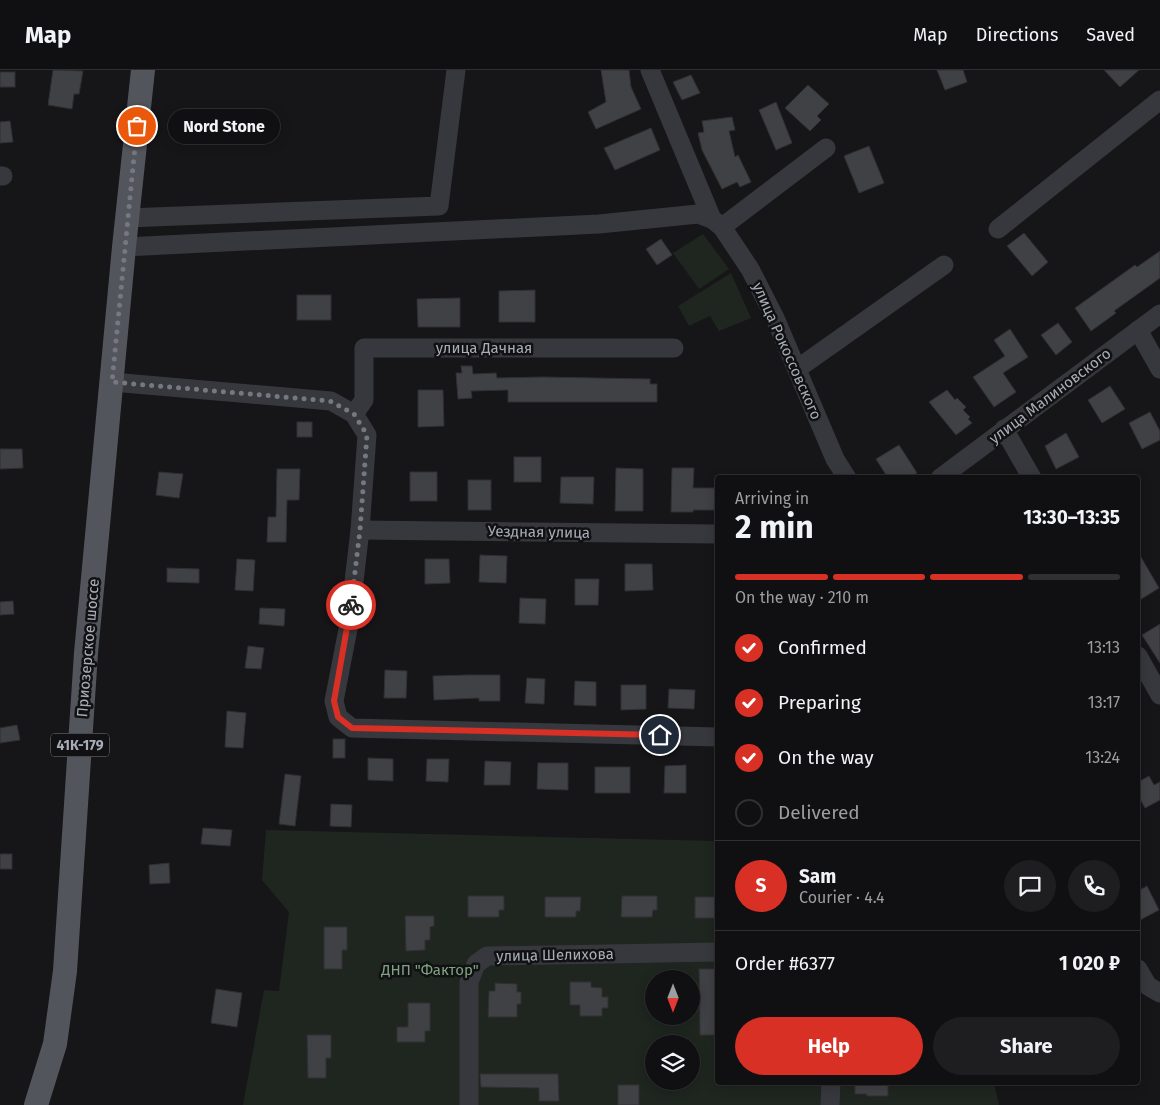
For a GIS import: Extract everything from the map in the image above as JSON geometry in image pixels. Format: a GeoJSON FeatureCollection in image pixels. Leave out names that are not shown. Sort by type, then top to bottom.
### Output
{"type":"FeatureCollection","features":[{"type":"Feature","properties":{"kind":"main road","name":"41К-179"},"geometry":{"type":"LineString","coordinates":[[124,247],[143,70]]}},
{"type":"Feature","properties":{"kind":"main road","name":"Приозерское шоссе"},"geometry":{"type":"LineString","coordinates":[[36,1105],[55,1044],[65,971],[86,652],[124,247]]}},
{"type":"Feature","properties":{"kind":"street"},"geometry":{"type":"LineString","coordinates":[[127,218],[439,206],[456,70]]}},
{"type":"Feature","properties":{"kind":"street","name":"улица Рокоссовского"},"geometry":{"type":"LineString","coordinates":[[650,70],[717,223],[750,269],[797,369],[835,459],[845,475]]}},
{"type":"Feature","properties":{"kind":"street"},"geometry":{"type":"LineString","coordinates":[[998,229],[1160,100]]}},
{"type":"Feature","properties":{"kind":"street"},"geometry":{"type":"LineString","coordinates":[[124,247],[599,224],[698,214],[717,223],[826,148]]}},
{"type":"Feature","properties":{"kind":"street"},"geometry":{"type":"LineString","coordinates":[[797,369],[944,265]]}},
{"type":"Feature","properties":{"kind":"street","name":"улица Малиновского"},"geometry":{"type":"LineString","coordinates":[[944,475],[1160,314]]}},
{"type":"Feature","properties":{"kind":"street"},"geometry":{"type":"LineString","coordinates":[[1138,330],[1160,369]]}},
{"type":"Feature","properties":{"kind":"street","name":"улица Дачная"},"geometry":{"type":"LineString","coordinates":[[354,414],[364,400],[364,348],[674,348]]}},
{"type":"Feature","properties":{"kind":"street"},"geometry":{"type":"LineString","coordinates":[[112,382],[330,401],[354,414],[367,435],[360,530],[349,624],[334,701],[338,717],[352,728],[715,737]]}},
{"type":"Feature","properties":{"kind":"street"},"geometry":{"type":"LineString","coordinates":[[1004,429],[1030,475]]}},
{"type":"Feature","properties":{"kind":"street","name":"Уездная улица"},"geometry":{"type":"LineString","coordinates":[[360,530],[715,534]]}},
{"type":"Feature","properties":{"kind":"street"},"geometry":{"type":"LineString","coordinates":[[1140,659],[1160,694]]}},
{"type":"Feature","properties":{"kind":"street","name":"улица Шелихова"},"geometry":{"type":"LineString","coordinates":[[469,1105],[468,982],[476,964],[487,956],[715,952]]}},
{"type":"Feature","properties":{"kind":"street"},"geometry":{"type":"LineString","coordinates":[[1140,972],[1148,986],[1160,993]]}},
{"type":"Feature","properties":{"kind":"street"},"geometry":{"type":"LineString","coordinates":[[830,1105],[831,1085]]}},
{"type":"Feature","properties":{"kind":"green space"},"geometry":{"type":"Polygon","coordinates":[[[703,234],[729,269],[699,289],[673,253],[703,234]]]}},
{"type":"Feature","properties":{"kind":"green space"},"geometry":{"type":"Polygon","coordinates":[[[731,273],[751,318],[719,331],[710,316],[689,326],[678,306],[731,273]]]}},
{"type":"Feature","properties":{"kind":"green space","name":"ДНП \"Фактор\""},"geometry":{"type":"Polygon","coordinates":[[[266,830],[715,841],[715,1085],[994,1085],[999,1105],[243,1105],[264,990],[279,991],[289,912],[262,880],[266,830]]]}},
{"type":"Feature","properties":{"kind":"building"},"geometry":{"type":"Polygon","coordinates":[[[53,70],[83,71],[79,94],[74,94],[72,109],[48,105],[53,70]]]}},
{"type":"Feature","properties":{"kind":"building"},"geometry":{"type":"Polygon","coordinates":[[[601,70],[629,70],[631,87],[641,109],[596,129],[588,112],[606,102],[601,70]]]}},
{"type":"Feature","properties":{"kind":"building"},"geometry":{"type":"Polygon","coordinates":[[[937,70],[963,70],[967,82],[945,90],[937,70]]]}},
{"type":"Feature","properties":{"kind":"building"},"geometry":{"type":"Polygon","coordinates":[[[1104,70],[1139,70],[1120,87],[1104,70]]]}},
{"type":"Feature","properties":{"kind":"building"},"geometry":{"type":"Polygon","coordinates":[[[0,72],[15,72],[15,87],[0,87],[0,72]]]}},
{"type":"Feature","properties":{"kind":"building"},"geometry":{"type":"Polygon","coordinates":[[[691,75],[700,93],[682,100],[673,82],[691,75]]]}},
{"type":"Feature","properties":{"kind":"building"},"geometry":{"type":"Polygon","coordinates":[[[808,85],[829,104],[817,116],[821,120],[810,131],[785,108],[808,85]]]}},
{"type":"Feature","properties":{"kind":"building"},"geometry":{"type":"Polygon","coordinates":[[[776,102],[792,143],[776,150],[759,110],[776,102]]]}},
{"type":"Feature","properties":{"kind":"building"},"geometry":{"type":"Polygon","coordinates":[[[732,117],[735,130],[729,131],[735,157],[738,155],[751,182],[740,187],[737,182],[722,189],[702,150],[698,133],[704,132],[702,121],[732,117]]]}},
{"type":"Feature","properties":{"kind":"building"},"geometry":{"type":"Polygon","coordinates":[[[10,121],[13,142],[0,143],[0,122],[10,121]]]}},
{"type":"Feature","properties":{"kind":"building"},"geometry":{"type":"Polygon","coordinates":[[[651,128],[660,150],[615,170],[604,148],[651,128]]]}},
{"type":"Feature","properties":{"kind":"building"},"geometry":{"type":"Polygon","coordinates":[[[869,146],[884,183],[859,193],[844,156],[869,146]]]}},
{"type":"Feature","properties":{"kind":"building"},"geometry":{"type":"Polygon","coordinates":[[[1024,233],[1048,262],[1032,276],[1007,246],[1024,233]]]}},
{"type":"Feature","properties":{"kind":"building"},"geometry":{"type":"Polygon","coordinates":[[[661,239],[672,255],[657,265],[646,249],[661,239]]]}},
{"type":"Feature","properties":{"kind":"building"},"geometry":{"type":"Polygon","coordinates":[[[1160,251],[1160,278],[1114,311],[1116,313],[1091,331],[1075,308],[1135,265],[1137,267],[1160,251]]]}},
{"type":"Feature","properties":{"kind":"building"},"geometry":{"type":"Polygon","coordinates":[[[535,290],[535,322],[499,322],[499,291],[535,290]]]}},
{"type":"Feature","properties":{"kind":"building"},"geometry":{"type":"Polygon","coordinates":[[[297,295],[331,295],[331,320],[297,320],[297,295]]]}},
{"type":"Feature","properties":{"kind":"building"},"geometry":{"type":"Polygon","coordinates":[[[460,298],[460,327],[418,327],[417,299],[460,298]]]}},
{"type":"Feature","properties":{"kind":"building"},"geometry":{"type":"Polygon","coordinates":[[[1058,323],[1072,342],[1056,355],[1041,335],[1058,323]]]}},
{"type":"Feature","properties":{"kind":"building"},"geometry":{"type":"Polygon","coordinates":[[[1010,329],[1028,357],[1003,373],[1016,392],[994,407],[973,377],[1005,356],[994,340],[1010,329]]]}},
{"type":"Feature","properties":{"kind":"building"},"geometry":{"type":"Polygon","coordinates":[[[461,366],[472,366],[473,374],[496,373],[497,378],[650,379],[650,384],[657,384],[657,402],[508,402],[508,390],[471,391],[472,398],[458,399],[456,373],[462,373],[461,366]]]}},
{"type":"Feature","properties":{"kind":"building"},"geometry":{"type":"Polygon","coordinates":[[[1110,386],[1125,409],[1102,423],[1088,400],[1110,386]]]}},
{"type":"Feature","properties":{"kind":"building"},"geometry":{"type":"Polygon","coordinates":[[[418,390],[443,390],[444,426],[418,427],[418,390]]]}},
{"type":"Feature","properties":{"kind":"building"},"geometry":{"type":"Polygon","coordinates":[[[947,390],[955,400],[957,398],[966,407],[963,410],[970,417],[968,419],[972,423],[956,435],[929,402],[947,390]]]}},
{"type":"Feature","properties":{"kind":"building"},"geometry":{"type":"Polygon","coordinates":[[[1150,412],[1160,431],[1160,440],[1142,449],[1129,423],[1150,412]]]}},
{"type":"Feature","properties":{"kind":"building"},"geometry":{"type":"Polygon","coordinates":[[[297,422],[312,422],[312,437],[297,437],[297,422]]]}},
{"type":"Feature","properties":{"kind":"building"},"geometry":{"type":"Polygon","coordinates":[[[1066,433],[1079,457],[1056,469],[1045,446],[1066,433]]]}},
{"type":"Feature","properties":{"kind":"building"},"geometry":{"type":"Polygon","coordinates":[[[899,445],[917,473],[914,475],[886,475],[876,459],[899,445]]]}},
{"type":"Feature","properties":{"kind":"building"},"geometry":{"type":"Polygon","coordinates":[[[0,449],[22,449],[23,468],[0,469],[0,449]]]}},
{"type":"Feature","properties":{"kind":"building"},"geometry":{"type":"Polygon","coordinates":[[[514,457],[541,457],[541,482],[514,482],[514,457]]]}},
{"type":"Feature","properties":{"kind":"building"},"geometry":{"type":"Polygon","coordinates":[[[616,468],[643,469],[643,511],[615,511],[616,468]]]}},
{"type":"Feature","properties":{"kind":"building"},"geometry":{"type":"Polygon","coordinates":[[[672,468],[694,468],[693,488],[715,488],[715,510],[671,512],[672,468]]]}},
{"type":"Feature","properties":{"kind":"building"},"geometry":{"type":"Polygon","coordinates":[[[277,469],[300,469],[299,500],[287,500],[286,542],[267,542],[268,517],[276,517],[277,469]]]}},
{"type":"Feature","properties":{"kind":"building"},"geometry":{"type":"Polygon","coordinates":[[[159,472],[183,474],[179,498],[156,495],[159,472]]]}},
{"type":"Feature","properties":{"kind":"building"},"geometry":{"type":"Polygon","coordinates":[[[410,472],[437,472],[437,501],[410,501],[410,472]]]}},
{"type":"Feature","properties":{"kind":"building"},"geometry":{"type":"Polygon","coordinates":[[[561,477],[594,477],[593,504],[560,503],[561,477]]]}},
{"type":"Feature","properties":{"kind":"building"},"geometry":{"type":"Polygon","coordinates":[[[468,480],[491,480],[491,510],[468,510],[468,480]]]}},
{"type":"Feature","properties":{"kind":"building"},"geometry":{"type":"Polygon","coordinates":[[[480,555],[507,556],[506,583],[479,582],[480,555]]]}},
{"type":"Feature","properties":{"kind":"building"},"geometry":{"type":"Polygon","coordinates":[[[1140,555],[1159,588],[1140,600],[1140,555]]]}},
{"type":"Feature","properties":{"kind":"building"},"geometry":{"type":"Polygon","coordinates":[[[237,559],[255,560],[253,591],[235,590],[237,559]]]}},
{"type":"Feature","properties":{"kind":"building"},"geometry":{"type":"Polygon","coordinates":[[[425,559],[449,559],[450,583],[425,584],[425,559]]]}},
{"type":"Feature","properties":{"kind":"building"},"geometry":{"type":"Polygon","coordinates":[[[625,564],[652,564],[653,590],[625,591],[625,564]]]}},
{"type":"Feature","properties":{"kind":"building"},"geometry":{"type":"Polygon","coordinates":[[[167,568],[199,569],[199,583],[167,582],[167,568]]]}},
{"type":"Feature","properties":{"kind":"building"},"geometry":{"type":"Polygon","coordinates":[[[575,579],[599,579],[598,605],[575,605],[575,579]]]}},
{"type":"Feature","properties":{"kind":"building"},"geometry":{"type":"Polygon","coordinates":[[[520,598],[546,599],[545,624],[519,623],[520,598]]]}},
{"type":"Feature","properties":{"kind":"building"},"geometry":{"type":"Polygon","coordinates":[[[13,601],[14,614],[0,615],[0,602],[13,601]]]}},
{"type":"Feature","properties":{"kind":"building"},"geometry":{"type":"Polygon","coordinates":[[[260,608],[285,609],[284,626],[259,624],[260,608]]]}},
{"type":"Feature","properties":{"kind":"building"},"geometry":{"type":"Polygon","coordinates":[[[1160,624],[1160,663],[1142,635],[1160,624]]]}},
{"type":"Feature","properties":{"kind":"building"},"geometry":{"type":"Polygon","coordinates":[[[248,646],[264,648],[261,669],[245,668],[248,646]]]}},
{"type":"Feature","properties":{"kind":"building"},"geometry":{"type":"Polygon","coordinates":[[[385,670],[407,671],[406,698],[384,698],[385,670]]]}},
{"type":"Feature","properties":{"kind":"building"},"geometry":{"type":"Polygon","coordinates":[[[500,675],[500,701],[479,701],[479,698],[434,700],[433,676],[500,675]]]}},
{"type":"Feature","properties":{"kind":"building"},"geometry":{"type":"Polygon","coordinates":[[[527,678],[545,679],[544,704],[525,703],[527,678]]]}},
{"type":"Feature","properties":{"kind":"building"},"geometry":{"type":"Polygon","coordinates":[[[575,681],[596,682],[596,706],[574,705],[575,681]]]}},
{"type":"Feature","properties":{"kind":"building"},"geometry":{"type":"Polygon","coordinates":[[[621,685],[646,685],[646,709],[621,710],[621,685]]]}},
{"type":"Feature","properties":{"kind":"building"},"geometry":{"type":"Polygon","coordinates":[[[669,689],[695,690],[694,709],[668,708],[669,689]]]}},
{"type":"Feature","properties":{"kind":"building"},"geometry":{"type":"Polygon","coordinates":[[[227,711],[246,713],[243,748],[225,747],[227,711]]]}},
{"type":"Feature","properties":{"kind":"building"},"geometry":{"type":"Polygon","coordinates":[[[17,725],[20,740],[0,743],[0,728],[17,725]]]}},
{"type":"Feature","properties":{"kind":"building"},"geometry":{"type":"Polygon","coordinates":[[[333,739],[345,739],[345,758],[333,758],[333,739]]]}},
{"type":"Feature","properties":{"kind":"building"},"geometry":{"type":"Polygon","coordinates":[[[368,758],[393,759],[393,781],[368,780],[368,758]]]}},
{"type":"Feature","properties":{"kind":"building"},"geometry":{"type":"Polygon","coordinates":[[[427,759],[449,759],[448,782],[426,781],[427,759]]]}},
{"type":"Feature","properties":{"kind":"building"},"geometry":{"type":"Polygon","coordinates":[[[485,761],[511,762],[510,785],[484,785],[485,761]]]}},
{"type":"Feature","properties":{"kind":"building"},"geometry":{"type":"Polygon","coordinates":[[[538,763],[568,763],[568,790],[537,789],[538,763]]]}},
{"type":"Feature","properties":{"kind":"building"},"geometry":{"type":"Polygon","coordinates":[[[686,765],[686,793],[664,793],[665,766],[686,765]]]}},
{"type":"Feature","properties":{"kind":"building"},"geometry":{"type":"Polygon","coordinates":[[[595,767],[630,767],[630,793],[595,793],[595,767]]]}},
{"type":"Feature","properties":{"kind":"building"},"geometry":{"type":"Polygon","coordinates":[[[285,774],[301,776],[295,826],[279,824],[285,774]]]}},
{"type":"Feature","properties":{"kind":"building"},"geometry":{"type":"Polygon","coordinates":[[[1149,776],[1154,785],[1160,782],[1160,800],[1145,808],[1140,799],[1140,781],[1149,776]]]}},
{"type":"Feature","properties":{"kind":"building"},"geometry":{"type":"Polygon","coordinates":[[[331,804],[352,805],[351,827],[330,826],[331,804]]]}},
{"type":"Feature","properties":{"kind":"building"},"geometry":{"type":"Polygon","coordinates":[[[203,828],[232,830],[230,846],[201,844],[203,828]]]}},
{"type":"Feature","properties":{"kind":"building"},"geometry":{"type":"Polygon","coordinates":[[[0,854],[12,854],[12,869],[0,869],[0,854]]]}},
{"type":"Feature","properties":{"kind":"building"},"geometry":{"type":"Polygon","coordinates":[[[169,863],[170,883],[150,884],[149,865],[169,863]]]}},
{"type":"Feature","properties":{"kind":"building"},"geometry":{"type":"Polygon","coordinates":[[[1147,886],[1159,910],[1140,920],[1140,890],[1147,886]]]}},
{"type":"Feature","properties":{"kind":"building"},"geometry":{"type":"Polygon","coordinates":[[[468,896],[504,896],[504,910],[499,910],[499,917],[468,917],[468,896]]]}},
{"type":"Feature","properties":{"kind":"building"},"geometry":{"type":"Polygon","coordinates":[[[622,896],[657,896],[657,910],[653,910],[652,917],[621,917],[622,896]]]}},
{"type":"Feature","properties":{"kind":"building"},"geometry":{"type":"Polygon","coordinates":[[[545,897],[581,897],[580,911],[576,911],[576,917],[545,917],[545,897]]]}},
{"type":"Feature","properties":{"kind":"building"},"geometry":{"type":"Polygon","coordinates":[[[695,897],[715,897],[715,918],[695,918],[695,897]]]}},
{"type":"Feature","properties":{"kind":"building"},"geometry":{"type":"Polygon","coordinates":[[[405,916],[434,916],[434,926],[430,927],[430,940],[425,940],[425,950],[406,951],[405,916]]]}},
{"type":"Feature","properties":{"kind":"building"},"geometry":{"type":"Polygon","coordinates":[[[324,927],[347,927],[347,950],[342,950],[342,969],[324,969],[324,927]]]}},
{"type":"Feature","properties":{"kind":"building"},"geometry":{"type":"Polygon","coordinates":[[[699,969],[715,969],[715,1035],[700,1035],[699,969]]]}},
{"type":"Feature","properties":{"kind":"building"},"geometry":{"type":"Polygon","coordinates":[[[570,982],[591,982],[591,987],[602,988],[602,997],[608,997],[608,1008],[602,1008],[602,1016],[580,1016],[580,1005],[570,1005],[570,982]]]}},
{"type":"Feature","properties":{"kind":"building"},"geometry":{"type":"Polygon","coordinates":[[[495,983],[517,984],[517,992],[521,992],[521,1004],[517,1004],[517,1017],[488,1017],[489,991],[495,991],[495,983]]]}},
{"type":"Feature","properties":{"kind":"building"},"geometry":{"type":"Polygon","coordinates":[[[216,989],[242,993],[237,1027],[211,1023],[216,989]]]}},
{"type":"Feature","properties":{"kind":"building"},"geometry":{"type":"Polygon","coordinates":[[[408,1003],[430,1003],[430,1031],[425,1031],[425,1042],[397,1042],[397,1027],[408,1027],[408,1003]]]}},
{"type":"Feature","properties":{"kind":"building"},"geometry":{"type":"Polygon","coordinates":[[[307,1035],[331,1035],[331,1058],[326,1058],[326,1078],[308,1078],[307,1035]]]}},
{"type":"Feature","properties":{"kind":"building"},"geometry":{"type":"Polygon","coordinates":[[[480,1074],[558,1074],[559,1101],[539,1101],[539,1088],[481,1087],[480,1074]]]}},
{"type":"Feature","properties":{"kind":"building"},"geometry":{"type":"Polygon","coordinates":[[[618,1085],[639,1085],[639,1105],[618,1105],[618,1085]]]}},
{"type":"Feature","properties":{"kind":"building"},"geometry":{"type":"Polygon","coordinates":[[[855,1085],[888,1085],[888,1096],[855,1094],[855,1085]]]}},
{"type":"Feature","properties":{"kind":"way so far"},"geometry":{"type":"LineString","coordinates":[[137,126],[112,382],[330,401],[354,414],[367,435],[360,530],[351,605]]}},
{"type":"Feature","properties":{"kind":"place","name":"Nord Stone"},"geometry":{"type":"Point","coordinates":[137,126]}},
{"type":"Feature","properties":{"kind":"route"},"geometry":{"type":"LineString","coordinates":[[351,605],[334,701],[338,717],[352,728],[660,735]]}}]}
